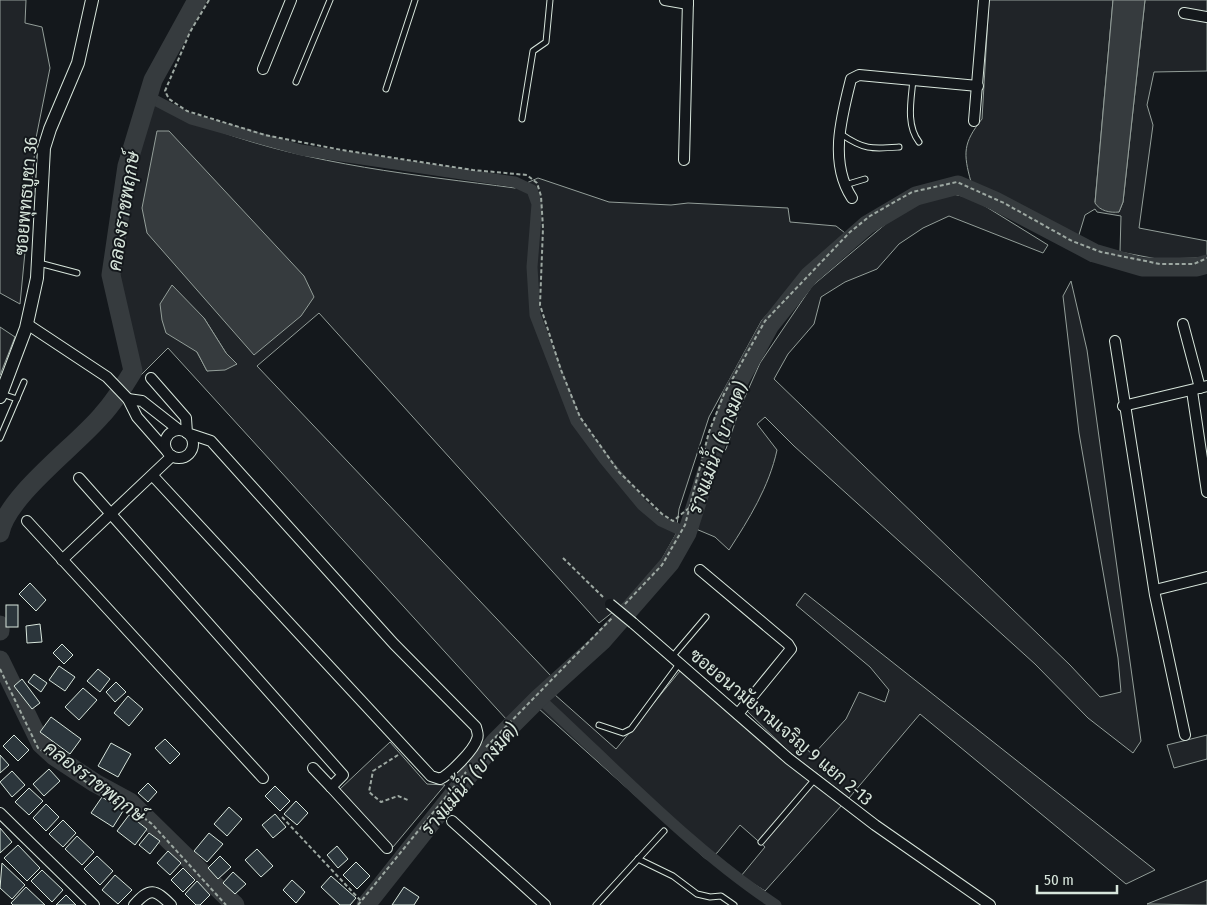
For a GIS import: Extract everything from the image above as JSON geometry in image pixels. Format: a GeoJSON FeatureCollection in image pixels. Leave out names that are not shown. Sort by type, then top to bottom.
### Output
{"type":"FeatureCollection","features":[{"type":"Feature","properties":{"kind":"street","name":"ซอยพุทธบูชา 36"},"geometry":{"type":"LineString","coordinates":[[1,395],[27,324],[37,278],[44,148],[78,63],[92,0]]}},
{"type":"Feature","properties":{"kind":"street"},"geometry":{"type":"LineString","coordinates":[[263,69],[291,0]]}},
{"type":"Feature","properties":{"kind":"street"},"geometry":{"type":"LineString","coordinates":[[665,0],[688,2],[684,160]]}},
{"type":"Feature","properties":{"kind":"street"},"geometry":{"type":"LineString","coordinates":[[974,121],[984,0]]}},
{"type":"Feature","properties":{"kind":"street"},"geometry":{"type":"LineString","coordinates":[[1184,13],[1207,17]]}},
{"type":"Feature","properties":{"kind":"street"},"geometry":{"type":"LineString","coordinates":[[852,198],[844,186],[840,172],[839,133],[851,79],[859,75],[978,86]]}},
{"type":"Feature","properties":{"kind":"street"},"geometry":{"type":"LineString","coordinates":[[27,324],[107,377],[126,397],[137,418],[169,453],[181,458],[192,450],[192,441],[183,432],[142,401],[126,397]]}},
{"type":"Feature","properties":{"kind":"street"},"geometry":{"type":"LineString","coordinates":[[1182,324],[1200,388],[1207,492]]}},
{"type":"Feature","properties":{"kind":"street"},"geometry":{"type":"LineString","coordinates":[[1114,341],[1123,406],[1155,590],[1184,735]]}},
{"type":"Feature","properties":{"kind":"street"},"geometry":{"type":"LineString","coordinates":[[151,378],[186,418],[183,432]]}},
{"type":"Feature","properties":{"kind":"street"},"geometry":{"type":"LineString","coordinates":[[1123,406],[1200,388]]}},
{"type":"Feature","properties":{"kind":"street"},"geometry":{"type":"LineString","coordinates":[[62,560],[153,476],[169,453],[167,437],[183,432],[210,441],[394,644],[476,727],[478,735],[476,743],[448,775],[440,779],[431,776],[153,476]]}},
{"type":"Feature","properties":{"kind":"street"},"geometry":{"type":"LineString","coordinates":[[79,478],[343,775],[331,787]]}},
{"type":"Feature","properties":{"kind":"street"},"geometry":{"type":"LineString","coordinates":[[27,521],[263,778]]}},
{"type":"Feature","properties":{"kind":"street"},"geometry":{"type":"LineString","coordinates":[[700,570],[732,595],[788,644],[791,649],[738,714]]}},
{"type":"Feature","properties":{"kind":"street"},"geometry":{"type":"LineString","coordinates":[[1155,590],[1207,577]]}},
{"type":"Feature","properties":{"kind":"street","name":"ซอยอนามัยงามเจริญ 9 แยก 2-13"},"geometry":{"type":"LineString","coordinates":[[610,604],[815,779],[875,825],[990,905]]}},
{"type":"Feature","properties":{"kind":"street"},"geometry":{"type":"LineString","coordinates":[[314,768],[387,848]]}},
{"type":"Feature","properties":{"kind":"street"},"geometry":{"type":"LineString","coordinates":[[0,813],[94,905]]}},
{"type":"Feature","properties":{"kind":"street"},"geometry":{"type":"LineString","coordinates":[[452,821],[545,905]]}},
{"type":"Feature","properties":{"kind":"street"},"geometry":{"type":"LineString","coordinates":[[134,905],[144,894],[152,891],[160,894],[171,905]]}},
{"type":"Feature","properties":{"kind":"lane"},"geometry":{"type":"LineString","coordinates":[[296,82],[330,0]]}},
{"type":"Feature","properties":{"kind":"lane"},"geometry":{"type":"LineString","coordinates":[[386,89],[416,0]]}},
{"type":"Feature","properties":{"kind":"lane"},"geometry":{"type":"LineString","coordinates":[[522,119],[533,51],[546,42],[550,0]]}},
{"type":"Feature","properties":{"kind":"lane"},"geometry":{"type":"LineString","coordinates":[[913,80],[910,118],[912,133],[918,142]]}},
{"type":"Feature","properties":{"kind":"lane"},"geometry":{"type":"LineString","coordinates":[[839,133],[858,146],[875,148],[899,147]]}},
{"type":"Feature","properties":{"kind":"lane"},"geometry":{"type":"LineString","coordinates":[[844,186],[865,178]]}},
{"type":"Feature","properties":{"kind":"lane"},"geometry":{"type":"LineString","coordinates":[[38,262],[77,273]]}},
{"type":"Feature","properties":{"kind":"lane"},"geometry":{"type":"LineString","coordinates":[[0,438],[24,382]]}},
{"type":"Feature","properties":{"kind":"lane"},"geometry":{"type":"LineString","coordinates":[[1,395],[16,399]]}},
{"type":"Feature","properties":{"kind":"lane"},"geometry":{"type":"LineString","coordinates":[[599,725],[624,733],[631,729],[706,617]]}},
{"type":"Feature","properties":{"kind":"lane"},"geometry":{"type":"LineString","coordinates":[[761,842],[815,779]]}},
{"type":"Feature","properties":{"kind":"lane"},"geometry":{"type":"LineString","coordinates":[[596,905],[664,830]]}},
{"type":"Feature","properties":{"kind":"lane"},"geometry":{"type":"LineString","coordinates":[[638,859],[673,876],[697,894],[710,897],[720,896],[734,905]]}},
{"type":"Feature","properties":{"kind":"path"},"geometry":{"type":"LineString","coordinates":[[209,0],[190,32],[165,90],[169,99],[187,111],[265,134],[342,150],[474,170],[527,175],[537,183],[541,196],[542,228],[540,305],[561,370],[580,417],[619,472],[662,514],[673,521],[689,508]]}},
{"type":"Feature","properties":{"kind":"path"},"geometry":{"type":"LineString","coordinates":[[624,606],[662,565],[685,526],[709,432],[724,394],[765,321],[850,232],[870,216],[912,192],[957,182],[1004,203],[1072,241],[1101,252],[1160,264],[1194,264],[1207,258]]}},
{"type":"Feature","properties":{"kind":"path"},"geometry":{"type":"LineString","coordinates":[[563,558],[610,604]]}},
{"type":"Feature","properties":{"kind":"path"},"geometry":{"type":"LineString","coordinates":[[484,748],[614,616]]}},
{"type":"Feature","properties":{"kind":"path"},"geometry":{"type":"LineString","coordinates":[[0,669],[38,748],[96,789],[127,806],[152,824],[226,905]]}},
{"type":"Feature","properties":{"kind":"path"},"geometry":{"type":"LineString","coordinates":[[406,748],[372,771],[369,792],[381,802],[398,796],[408,800]]}},
{"type":"Feature","properties":{"kind":"path"},"geometry":{"type":"LineString","coordinates":[[358,905],[468,770]]}},
{"type":"Feature","properties":{"kind":"path"},"geometry":{"type":"LineString","coordinates":[[282,817],[360,901]]}},
{"type":"Feature","properties":{"kind":"shaded area"},"geometry":{"type":"Polygon","coordinates":[[[0,0],[26,0],[25,23],[42,27],[50,68],[36,138],[20,304],[0,293],[0,0]]]}},
{"type":"Feature","properties":{"kind":"shaded area"},"geometry":{"type":"Polygon","coordinates":[[[989,0],[1113,0],[1095,202],[1119,212],[1123,202],[1145,0],[1207,0],[1207,71],[1154,72],[1147,105],[1153,125],[1139,228],[1207,241],[1207,256],[1201,258],[1157,259],[1120,252],[1121,216],[1097,212],[1095,209],[1085,215],[1078,238],[971,182],[966,149],[971,135],[982,119],[989,0]]]}},
{"type":"Feature","properties":{"kind":"shaded area"},"geometry":{"type":"Polygon","coordinates":[[[1113,0],[1145,0],[1123,202],[1119,212],[1102,210],[1095,203],[1113,0]]]}},
{"type":"Feature","properties":{"kind":"shaded area"},"geometry":{"type":"Polygon","coordinates":[[[150,102],[208,127],[252,142],[327,160],[402,173],[515,188],[538,178],[609,202],[671,205],[688,203],[788,208],[790,222],[836,226],[849,236],[833,245],[762,320],[709,417],[679,509],[676,534],[658,566],[623,604],[599,623],[319,313],[257,366],[551,676],[507,720],[168,348],[130,386],[125,370],[123,310],[118,281],[124,220],[150,102]],[[204,318],[197,352],[207,371],[237,364],[226,353],[204,318]]]}},
{"type":"Feature","properties":{"kind":"shaded area"},"geometry":{"type":"Polygon","coordinates":[[[157,131],[169,131],[304,276],[314,297],[301,316],[254,355],[147,233],[142,208],[157,131]]]}},
{"type":"Feature","properties":{"kind":"shaded area"},"geometry":{"type":"Polygon","coordinates":[[[948,193],[972,198],[1048,245],[1043,253],[949,216],[923,228],[899,244],[877,269],[845,282],[821,297],[814,324],[788,354],[774,379],[1070,665],[1100,697],[1121,692],[1118,658],[1079,433],[1063,296],[1071,281],[1087,350],[1141,741],[1133,753],[1088,718],[1035,664],[794,446],[765,417],[757,424],[777,450],[764,490],[744,526],[729,550],[715,537],[696,529],[718,459],[726,449],[740,408],[760,363],[812,286],[901,211],[948,193]]]}},
{"type":"Feature","properties":{"kind":"shaded area"},"geometry":{"type":"Polygon","coordinates":[[[172,285],[204,318],[226,353],[237,364],[225,370],[207,371],[197,352],[166,333],[160,304],[172,285]]]}},
{"type":"Feature","properties":{"kind":"shaded area"},"geometry":{"type":"Polygon","coordinates":[[[0,327],[15,337],[0,375],[0,327]]]}},
{"type":"Feature","properties":{"kind":"shaded area"},"geometry":{"type":"Polygon","coordinates":[[[805,593],[1155,870],[1126,884],[920,714],[849,798],[789,752],[746,710],[755,701],[813,755],[846,719],[859,692],[885,702],[889,690],[870,667],[796,605],[805,593]]]}},
{"type":"Feature","properties":{"kind":"shaded area"},"geometry":{"type":"Polygon","coordinates":[[[680,671],[842,805],[765,891],[741,876],[765,847],[740,825],[717,853],[706,859],[538,708],[554,694],[616,749],[680,671]]]}},
{"type":"Feature","properties":{"kind":"shaded area"},"geometry":{"type":"Polygon","coordinates":[[[1207,735],[1207,759],[1174,768],[1167,745],[1207,735]]]}},
{"type":"Feature","properties":{"kind":"shaded area"},"geometry":{"type":"Polygon","coordinates":[[[390,742],[427,784],[445,785],[393,847],[340,789],[390,742]]]}},
{"type":"Feature","properties":{"kind":"shaded area"},"geometry":{"type":"Polygon","coordinates":[[[1207,880],[1207,905],[1147,904],[1207,880]]]}},
{"type":"Feature","properties":{"kind":"building"},"geometry":{"type":"Polygon","coordinates":[[[30,583],[46,600],[36,611],[19,594],[30,583]]]}},
{"type":"Feature","properties":{"kind":"building"},"geometry":{"type":"Polygon","coordinates":[[[6,605],[18,605],[18,627],[6,627],[6,605]]]}},
{"type":"Feature","properties":{"kind":"building"},"geometry":{"type":"Polygon","coordinates":[[[40,624],[42,642],[27,643],[26,626],[40,624]]]}},
{"type":"Feature","properties":{"kind":"building"},"geometry":{"type":"Polygon","coordinates":[[[62,644],[73,655],[64,664],[53,653],[62,644]]]}},
{"type":"Feature","properties":{"kind":"building"},"geometry":{"type":"Polygon","coordinates":[[[59,666],[75,677],[65,691],[49,680],[59,666]]]}},
{"type":"Feature","properties":{"kind":"building"},"geometry":{"type":"Polygon","coordinates":[[[98,669],[110,679],[100,692],[87,681],[98,669]]]}},
{"type":"Feature","properties":{"kind":"building"},"geometry":{"type":"Polygon","coordinates":[[[34,674],[47,683],[41,692],[28,682],[34,674]]]}},
{"type":"Feature","properties":{"kind":"building"},"geometry":{"type":"Polygon","coordinates":[[[22,679],[40,703],[32,709],[14,686],[22,679]]]}},
{"type":"Feature","properties":{"kind":"building"},"geometry":{"type":"Polygon","coordinates":[[[116,682],[126,692],[115,702],[106,692],[116,682]]]}},
{"type":"Feature","properties":{"kind":"building"},"geometry":{"type":"Polygon","coordinates":[[[83,688],[97,700],[79,720],[65,707],[83,688]]]}},
{"type":"Feature","properties":{"kind":"building"},"geometry":{"type":"Polygon","coordinates":[[[128,696],[143,709],[129,726],[114,713],[128,696]]]}},
{"type":"Feature","properties":{"kind":"building"},"geometry":{"type":"Polygon","coordinates":[[[51,717],[81,739],[70,754],[40,732],[51,717]]]}},
{"type":"Feature","properties":{"kind":"building"},"geometry":{"type":"Polygon","coordinates":[[[14,735],[29,750],[18,761],[3,746],[14,735]]]}},
{"type":"Feature","properties":{"kind":"building"},"geometry":{"type":"Polygon","coordinates":[[[165,739],[180,754],[170,764],[155,748],[165,739]]]}},
{"type":"Feature","properties":{"kind":"building"},"geometry":{"type":"Polygon","coordinates":[[[111,743],[131,754],[118,777],[98,766],[111,743]]]}},
{"type":"Feature","properties":{"kind":"building"},"geometry":{"type":"Polygon","coordinates":[[[0,755],[9,765],[0,773],[0,755]]]}},
{"type":"Feature","properties":{"kind":"building"},"geometry":{"type":"Polygon","coordinates":[[[49,769],[60,781],[44,796],[33,784],[49,769]]]}},
{"type":"Feature","properties":{"kind":"building"},"geometry":{"type":"Polygon","coordinates":[[[12,771],[25,785],[12,797],[0,782],[12,771]]]}},
{"type":"Feature","properties":{"kind":"building"},"geometry":{"type":"Polygon","coordinates":[[[148,783],[157,792],[148,802],[138,793],[148,783]]]}},
{"type":"Feature","properties":{"kind":"building"},"geometry":{"type":"Polygon","coordinates":[[[275,786],[290,801],[280,811],[265,796],[275,786]]]}},
{"type":"Feature","properties":{"kind":"building"},"geometry":{"type":"Polygon","coordinates":[[[29,788],[43,801],[29,815],[15,802],[29,788]]]}},
{"type":"Feature","properties":{"kind":"building"},"geometry":{"type":"Polygon","coordinates":[[[102,797],[123,811],[113,827],[91,813],[102,797]]]}},
{"type":"Feature","properties":{"kind":"building"},"geometry":{"type":"Polygon","coordinates":[[[296,801],[308,813],[297,825],[284,814],[296,801]]]}},
{"type":"Feature","properties":{"kind":"building"},"geometry":{"type":"Polygon","coordinates":[[[46,804],[59,817],[46,831],[33,818],[46,804]]]}},
{"type":"Feature","properties":{"kind":"building"},"geometry":{"type":"Polygon","coordinates":[[[229,807],[242,819],[227,836],[214,824],[229,807]]]}},
{"type":"Feature","properties":{"kind":"building"},"geometry":{"type":"Polygon","coordinates":[[[275,814],[286,827],[273,838],[262,825],[275,814]]]}},
{"type":"Feature","properties":{"kind":"building"},"geometry":{"type":"Polygon","coordinates":[[[129,815],[147,829],[135,845],[117,831],[129,815]]]}},
{"type":"Feature","properties":{"kind":"building"},"geometry":{"type":"Polygon","coordinates":[[[63,820],[76,833],[63,847],[49,834],[63,820]]]}},
{"type":"Feature","properties":{"kind":"building"},"geometry":{"type":"Polygon","coordinates":[[[0,828],[12,842],[0,853],[0,828]]]}},
{"type":"Feature","properties":{"kind":"building"},"geometry":{"type":"Polygon","coordinates":[[[149,833],[160,841],[150,854],[139,845],[149,833]]]}},
{"type":"Feature","properties":{"kind":"building"},"geometry":{"type":"Polygon","coordinates":[[[209,833],[223,844],[207,862],[194,851],[209,833]]]}},
{"type":"Feature","properties":{"kind":"building"},"geometry":{"type":"Polygon","coordinates":[[[77,836],[94,852],[82,865],[65,849],[77,836]]]}},
{"type":"Feature","properties":{"kind":"building"},"geometry":{"type":"Polygon","coordinates":[[[18,845],[40,868],[27,881],[4,858],[18,845]]]}},
{"type":"Feature","properties":{"kind":"building"},"geometry":{"type":"Polygon","coordinates":[[[337,846],[348,859],[338,868],[327,855],[337,846]]]}},
{"type":"Feature","properties":{"kind":"building"},"geometry":{"type":"Polygon","coordinates":[[[257,849],[273,866],[261,877],[245,860],[257,849]]]}},
{"type":"Feature","properties":{"kind":"building"},"geometry":{"type":"Polygon","coordinates":[[[168,851],[181,863],[170,875],[157,863],[168,851]]]}},
{"type":"Feature","properties":{"kind":"building"},"geometry":{"type":"Polygon","coordinates":[[[97,856],[113,871],[100,885],[84,869],[97,856]]]}},
{"type":"Feature","properties":{"kind":"building"},"geometry":{"type":"Polygon","coordinates":[[[220,856],[231,867],[218,879],[208,868],[220,856]]]}},
{"type":"Feature","properties":{"kind":"building"},"geometry":{"type":"Polygon","coordinates":[[[356,862],[370,876],[357,889],[343,875],[356,862]]]}},
{"type":"Feature","properties":{"kind":"building"},"geometry":{"type":"Polygon","coordinates":[[[2,863],[25,885],[12,899],[0,888],[2,863]]]}},
{"type":"Feature","properties":{"kind":"building"},"geometry":{"type":"Polygon","coordinates":[[[183,868],[195,880],[183,892],[171,880],[183,868]]]}},
{"type":"Feature","properties":{"kind":"building"},"geometry":{"type":"Polygon","coordinates":[[[42,870],[63,890],[52,902],[31,881],[42,870]]]}},
{"type":"Feature","properties":{"kind":"building"},"geometry":{"type":"Polygon","coordinates":[[[233,872],[246,884],[235,894],[223,883],[233,872]]]}},
{"type":"Feature","properties":{"kind":"building"},"geometry":{"type":"Polygon","coordinates":[[[115,875],[132,890],[118,904],[102,890],[115,875]]]}},
{"type":"Feature","properties":{"kind":"building"},"geometry":{"type":"Polygon","coordinates":[[[331,876],[356,898],[350,905],[340,905],[321,887],[331,876]]]}},
{"type":"Feature","properties":{"kind":"building"},"geometry":{"type":"Polygon","coordinates":[[[292,880],[305,892],[296,903],[283,890],[292,880]]]}},
{"type":"Feature","properties":{"kind":"building"},"geometry":{"type":"Polygon","coordinates":[[[197,881],[210,895],[200,905],[196,905],[185,894],[197,881]]]}},
{"type":"Feature","properties":{"kind":"building"},"geometry":{"type":"Polygon","coordinates":[[[26,887],[45,905],[13,905],[11,903],[26,887]]]}},
{"type":"Feature","properties":{"kind":"building"},"geometry":{"type":"Polygon","coordinates":[[[404,887],[419,897],[414,905],[392,905],[404,887]]]}},
{"type":"Feature","properties":{"kind":"building"},"geometry":{"type":"Polygon","coordinates":[[[66,895],[76,905],[56,905],[66,895]]]}},
{"type":"Feature","properties":{"kind":"waterway","name":"คลองราชพฤกษ์"},"geometry":{"type":"LineString","coordinates":[[0,533],[5,519],[15,503],[102,415],[133,371],[111,275],[127,166],[153,80],[197,0]]}},
{"type":"Feature","properties":{"kind":"waterway"},"geometry":{"type":"LineString","coordinates":[[147,96],[191,119],[301,150],[515,182],[532,190],[537,204],[532,267],[535,315],[576,421],[642,505],[661,521],[687,533]]}},
{"type":"Feature","properties":{"kind":"waterway","name":"รางแม่น้ำ (บางมด)"},"geometry":{"type":"LineString","coordinates":[[366,905],[495,742],[539,698],[602,641],[670,563],[687,533],[732,394],[770,325],[809,276],[867,225],[916,196],[958,185],[995,201],[1094,253],[1142,267],[1197,267],[1207,264]]}},
{"type":"Feature","properties":{"kind":"waterway","name":"คลองราชพฤกษ์"},"geometry":{"type":"LineString","coordinates":[[0,625],[0,631]]}},
{"type":"Feature","properties":{"kind":"waterway","name":"คลองราชพฤกษ์"},"geometry":{"type":"LineString","coordinates":[[0,660],[41,744],[54,756],[95,783],[130,802],[235,905]]}},
{"type":"Feature","properties":{"kind":"waterway"},"geometry":{"type":"LineString","coordinates":[[539,698],[683,833],[744,883],[776,905]]}}]}
